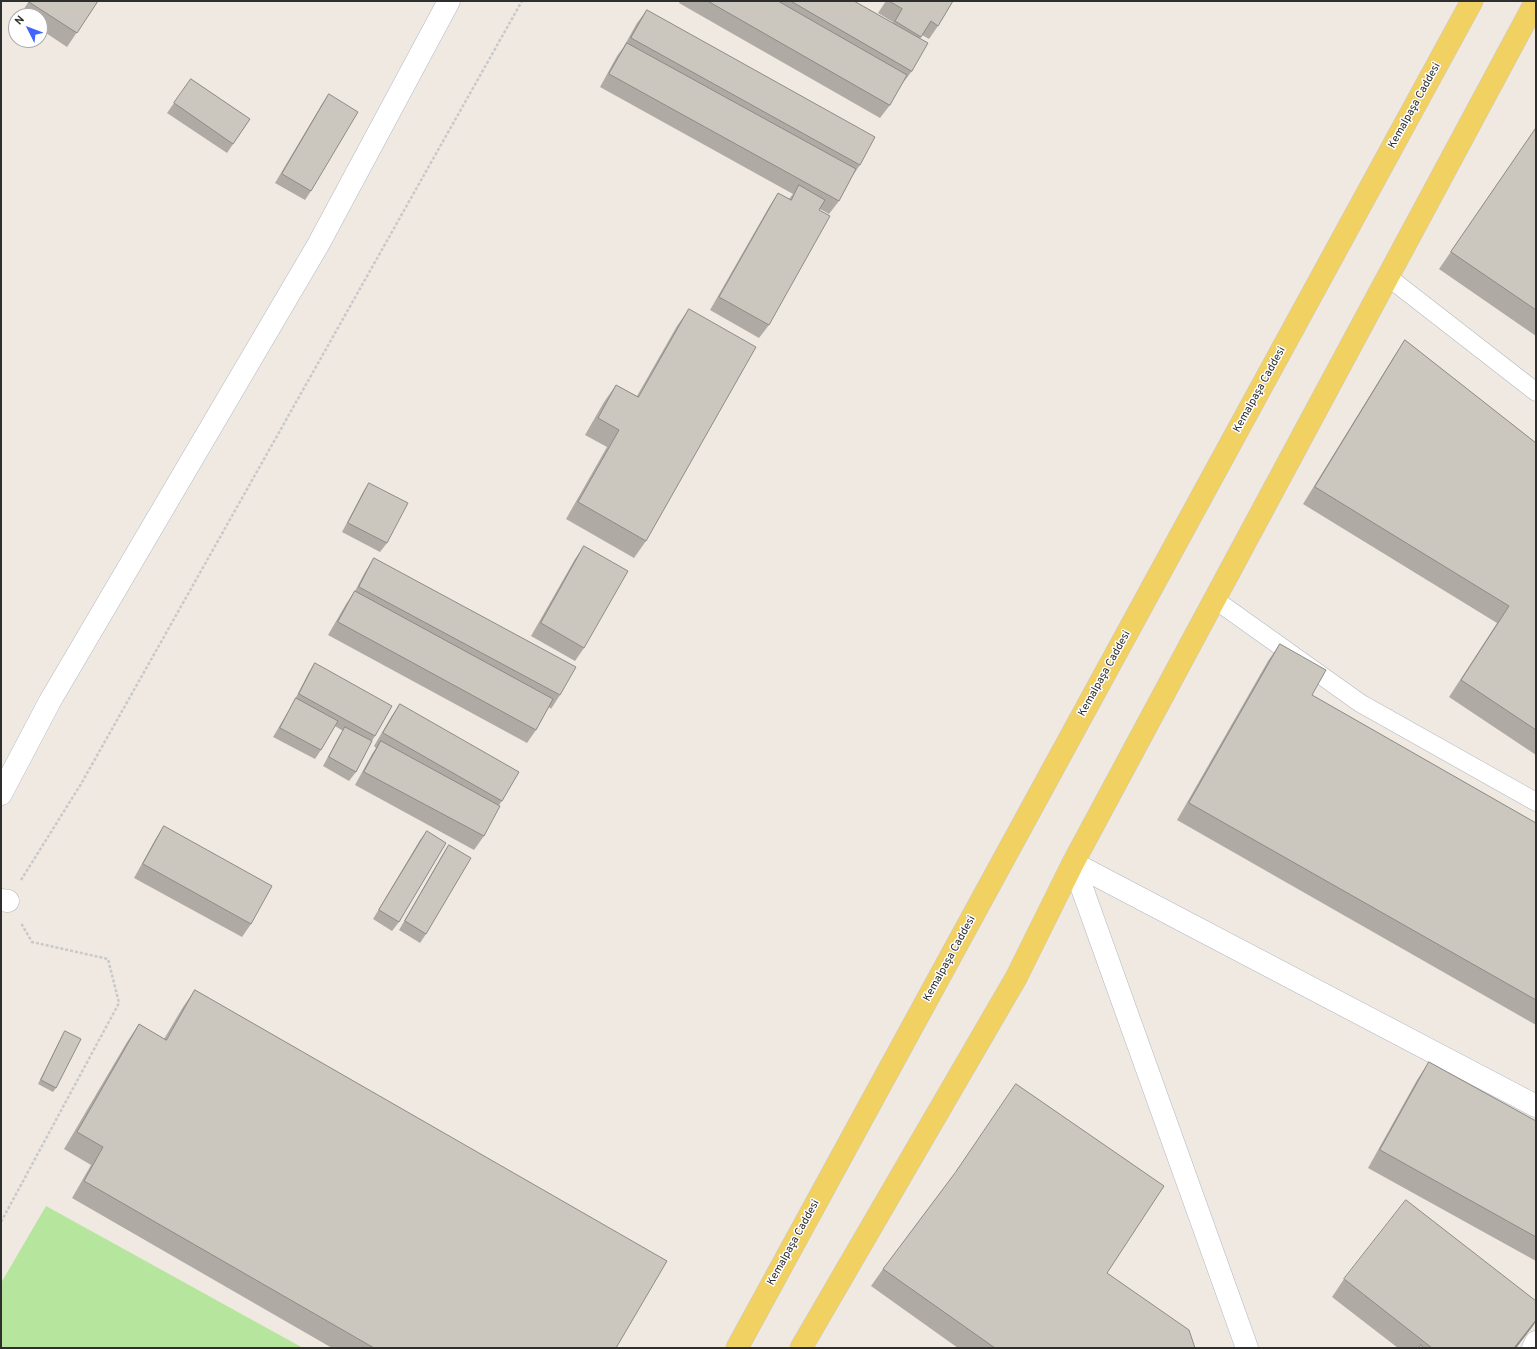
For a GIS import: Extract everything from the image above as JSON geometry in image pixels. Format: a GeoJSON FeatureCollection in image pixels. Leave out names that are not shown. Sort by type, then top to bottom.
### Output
{"type":"FeatureCollection","features":[{"type":"Feature","properties":{"kind":"main road","name":"Kemalpaşa Caddesi"},"geometry":{"type":"LineString","coordinates":[[737,1348],[1472,1]]}},
{"type":"Feature","properties":{"kind":"main road"},"geometry":{"type":"LineString","coordinates":[[801,1348],[1016,978],[1072,863],[1536,1]]}},
{"type":"Feature","properties":{"kind":"street"},"geometry":{"type":"LineString","coordinates":[[1,794],[50,701],[318,245],[449,1]]}},
{"type":"Feature","properties":{"kind":"street"},"geometry":{"type":"LineString","coordinates":[[1072,863],[1536,1106]]}},
{"type":"Feature","properties":{"kind":"street"},"geometry":{"type":"LineString","coordinates":[[1072,863],[1248,1348]]}},
{"type":"Feature","properties":{"kind":"street"},"geometry":{"type":"LineString","coordinates":[[1533,1348],[1536,1342]]}},
{"type":"Feature","properties":{"kind":"lane"},"geometry":{"type":"LineString","coordinates":[[1388,277],[1536,392]]}},
{"type":"Feature","properties":{"kind":"lane"},"geometry":{"type":"LineString","coordinates":[[1214,599],[1360,703],[1536,802]]}},
{"type":"Feature","properties":{"kind":"path"},"geometry":{"type":"LineString","coordinates":[[1,1222],[118,1004],[108,959],[32,942],[4,900],[81,784],[522,1]]}},
{"type":"Feature","properties":{"kind":"green space"},"geometry":{"type":"Polygon","coordinates":[[[46,1206],[303,1348],[1,1348],[1,1283],[46,1206]]]}},
{"type":"Feature","properties":{"kind":"building"},"geometry":{"type":"Polygon","coordinates":[[[98,1],[77,33],[48,14],[48,8],[38,8],[29,2],[98,1]]]}},
{"type":"Feature","properties":{"kind":"building"},"geometry":{"type":"Polygon","coordinates":[[[708,1],[778,1],[907,75],[890,105],[708,1]]]}},
{"type":"Feature","properties":{"kind":"building"},"geometry":{"type":"Polygon","coordinates":[[[791,1],[854,1],[928,43],[912,71],[791,1]]]}},
{"type":"Feature","properties":{"kind":"building"},"geometry":{"type":"Polygon","coordinates":[[[889,1],[953,1],[938,26],[931,21],[921,37],[895,21],[902,9],[889,1]]]}},
{"type":"Feature","properties":{"kind":"building"},"geometry":{"type":"Polygon","coordinates":[[[647,10],[875,137],[860,165],[631,38],[647,10]]]}},
{"type":"Feature","properties":{"kind":"building"},"geometry":{"type":"Polygon","coordinates":[[[627,43],[856,169],[839,201],[609,74],[627,43]]]}},
{"type":"Feature","properties":{"kind":"building"},"geometry":{"type":"Polygon","coordinates":[[[191,79],[250,119],[233,144],[174,103],[191,79]]]}},
{"type":"Feature","properties":{"kind":"building"},"geometry":{"type":"Polygon","coordinates":[[[329,94],[358,112],[311,191],[282,174],[329,94]]]}},
{"type":"Feature","properties":{"kind":"building"},"geometry":{"type":"Polygon","coordinates":[[[1536,128],[1536,310],[1451,252],[1536,128]]]}},
{"type":"Feature","properties":{"kind":"building"},"geometry":{"type":"Polygon","coordinates":[[[799,185],[825,200],[819,210],[830,216],[769,325],[719,297],[778,193],[791,200],[799,185]]]}},
{"type":"Feature","properties":{"kind":"building"},"geometry":{"type":"Polygon","coordinates":[[[689,309],[756,347],[646,541],[578,502],[619,430],[598,418],[616,385],[638,397],[689,309]]]}},
{"type":"Feature","properties":{"kind":"building"},"geometry":{"type":"Polygon","coordinates":[[[1405,340],[1536,443],[1536,730],[1461,680],[1509,606],[1315,487],[1405,340]]]}},
{"type":"Feature","properties":{"kind":"building"},"geometry":{"type":"Polygon","coordinates":[[[369,483],[408,503],[387,543],[348,523],[369,483]]]}},
{"type":"Feature","properties":{"kind":"building"},"geometry":{"type":"Polygon","coordinates":[[[584,546],[628,571],[584,648],[541,623],[584,546]]]}},
{"type":"Feature","properties":{"kind":"building"},"geometry":{"type":"Polygon","coordinates":[[[374,558],[576,667],[560,695],[359,587],[374,558]]]}},
{"type":"Feature","properties":{"kind":"building"},"geometry":{"type":"Polygon","coordinates":[[[355,591],[553,699],[536,730],[338,622],[355,591]]]}},
{"type":"Feature","properties":{"kind":"building"},"geometry":{"type":"Polygon","coordinates":[[[1280,644],[1326,670],[1312,695],[1536,823],[1536,1000],[1189,803],[1280,644]]]}},
{"type":"Feature","properties":{"kind":"building"},"geometry":{"type":"Polygon","coordinates":[[[315,663],[392,706],[375,736],[299,694],[315,663]]]}},
{"type":"Feature","properties":{"kind":"building"},"geometry":{"type":"Polygon","coordinates":[[[296,698],[338,721],[321,750],[280,728],[296,698]]]}},
{"type":"Feature","properties":{"kind":"building"},"geometry":{"type":"Polygon","coordinates":[[[400,704],[519,772],[502,801],[383,733],[400,704]]]}},
{"type":"Feature","properties":{"kind":"building"},"geometry":{"type":"Polygon","coordinates":[[[345,727],[372,741],[356,772],[329,757],[345,727]]]}},
{"type":"Feature","properties":{"kind":"building"},"geometry":{"type":"Polygon","coordinates":[[[381,741],[500,806],[484,836],[364,772],[381,741]]]}},
{"type":"Feature","properties":{"kind":"building"},"geometry":{"type":"Polygon","coordinates":[[[164,826],[272,886],[251,924],[143,864],[164,826]]]}},
{"type":"Feature","properties":{"kind":"building"},"geometry":{"type":"Polygon","coordinates":[[[427,831],[446,843],[399,922],[379,910],[427,831]]]}},
{"type":"Feature","properties":{"kind":"building"},"geometry":{"type":"Polygon","coordinates":[[[449,845],[471,858],[426,934],[405,921],[449,845]]]}},
{"type":"Feature","properties":{"kind":"building"},"geometry":{"type":"Polygon","coordinates":[[[195,990],[667,1261],[616,1348],[374,1348],[84,1181],[103,1147],[77,1132],[139,1024],[166,1040],[195,990]]]}},
{"type":"Feature","properties":{"kind":"building"},"geometry":{"type":"Polygon","coordinates":[[[65,1031],[81,1039],[56,1088],[41,1080],[65,1031]]]}},
{"type":"Feature","properties":{"kind":"building"},"geometry":{"type":"Polygon","coordinates":[[[1429,1062],[1536,1121],[1536,1237],[1380,1150],[1429,1062]]]}},
{"type":"Feature","properties":{"kind":"building"},"geometry":{"type":"Polygon","coordinates":[[[1016,1084],[1164,1186],[1107,1273],[1189,1330],[1195,1348],[995,1348],[883,1269],[955,1173],[1016,1084]]]}},
{"type":"Feature","properties":{"kind":"building"},"geometry":{"type":"Polygon","coordinates":[[[1406,1200],[1536,1301],[1536,1320],[1514,1348],[1432,1348],[1344,1279],[1406,1200]]]}}]}
